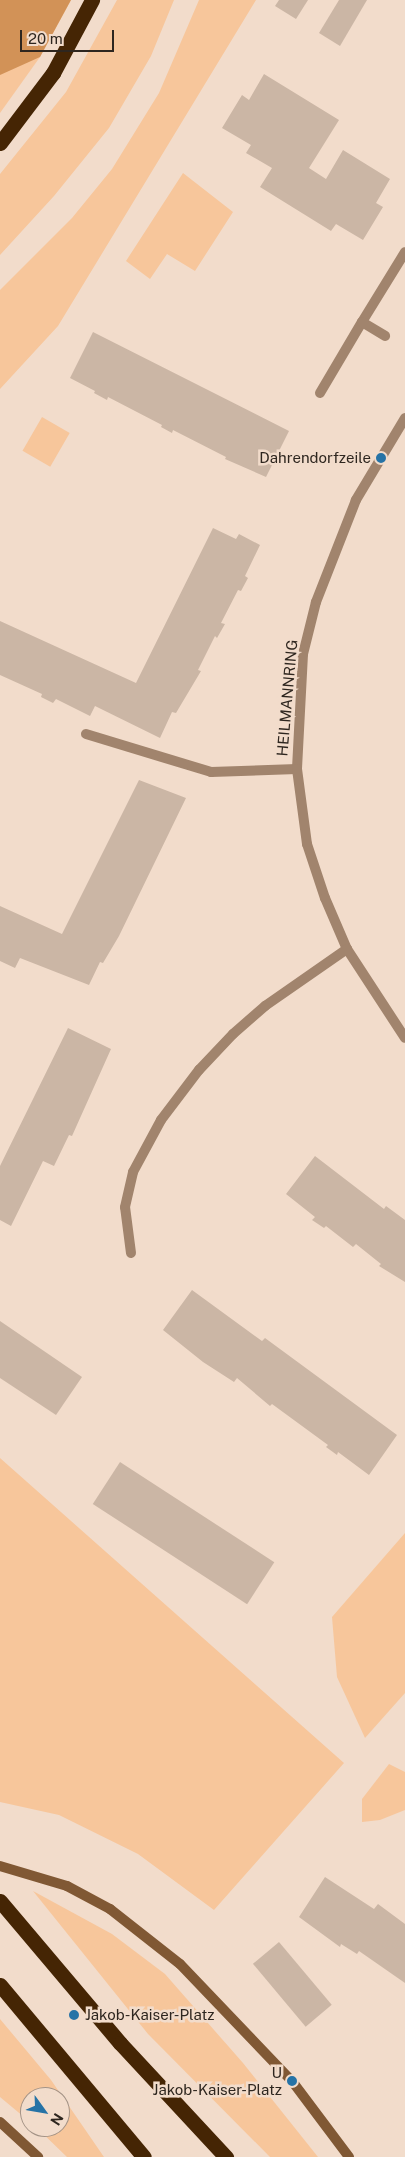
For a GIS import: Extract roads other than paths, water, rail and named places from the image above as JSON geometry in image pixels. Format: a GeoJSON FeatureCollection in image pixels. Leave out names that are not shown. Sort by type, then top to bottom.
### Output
{"type":"FeatureCollection","features":[{"type":"Feature","properties":{"kind":"highway"},"geometry":{"type":"LineString","coordinates":[[1,142],[53,73],[92,0]]}},
{"type":"Feature","properties":{"kind":"highway"},"geometry":{"type":"LineString","coordinates":[[0,1901],[97,2017],[226,2157]]}},
{"type":"Feature","properties":{"kind":"highway"},"geometry":{"type":"LineString","coordinates":[[5,1990],[144,2157]]}},
{"type":"Feature","properties":{"kind":"main road"},"geometry":{"type":"LineString","coordinates":[[0,1866],[67,1886],[110,1909],[180,1964],[292,2081],[349,2157]]}},
{"type":"Feature","properties":{"kind":"main road"},"geometry":{"type":"LineString","coordinates":[[0,2122],[38,2157]]}},
{"type":"Feature","properties":{"kind":"street"},"geometry":{"type":"LineString","coordinates":[[320,393],[405,252]]}},
{"type":"Feature","properties":{"kind":"street"},"geometry":{"type":"LineString","coordinates":[[362,322],[385,336]]}},
{"type":"Feature","properties":{"kind":"street","name":"HEILMANNRING"},"geometry":{"type":"LineString","coordinates":[[405,418],[356,500],[316,602],[303,654],[296,769],[306,844],[347,949],[405,1038]]}},
{"type":"Feature","properties":{"kind":"street"},"geometry":{"type":"LineString","coordinates":[[86,734],[211,772],[296,769]]}},
{"type":"Feature","properties":{"kind":"street"},"geometry":{"type":"LineString","coordinates":[[131,1253],[125,1207],[131,1181],[160,1120],[200,1070],[233,1034],[265,1006],[347,949]]}},
{"type":"Feature","properties":{"kind":"place","name":"Dahrendorfzeile"},"geometry":{"type":"Point","coordinates":[381,458]}},
{"type":"Feature","properties":{"kind":"place","name":"Jakob-Kaiser-Platz"},"geometry":{"type":"Point","coordinates":[74,2015]}},
{"type":"Feature","properties":{"kind":"place","name":"U Jakob-Kaiser-Platz"},"geometry":{"type":"Point","coordinates":[292,2081]}}]}
